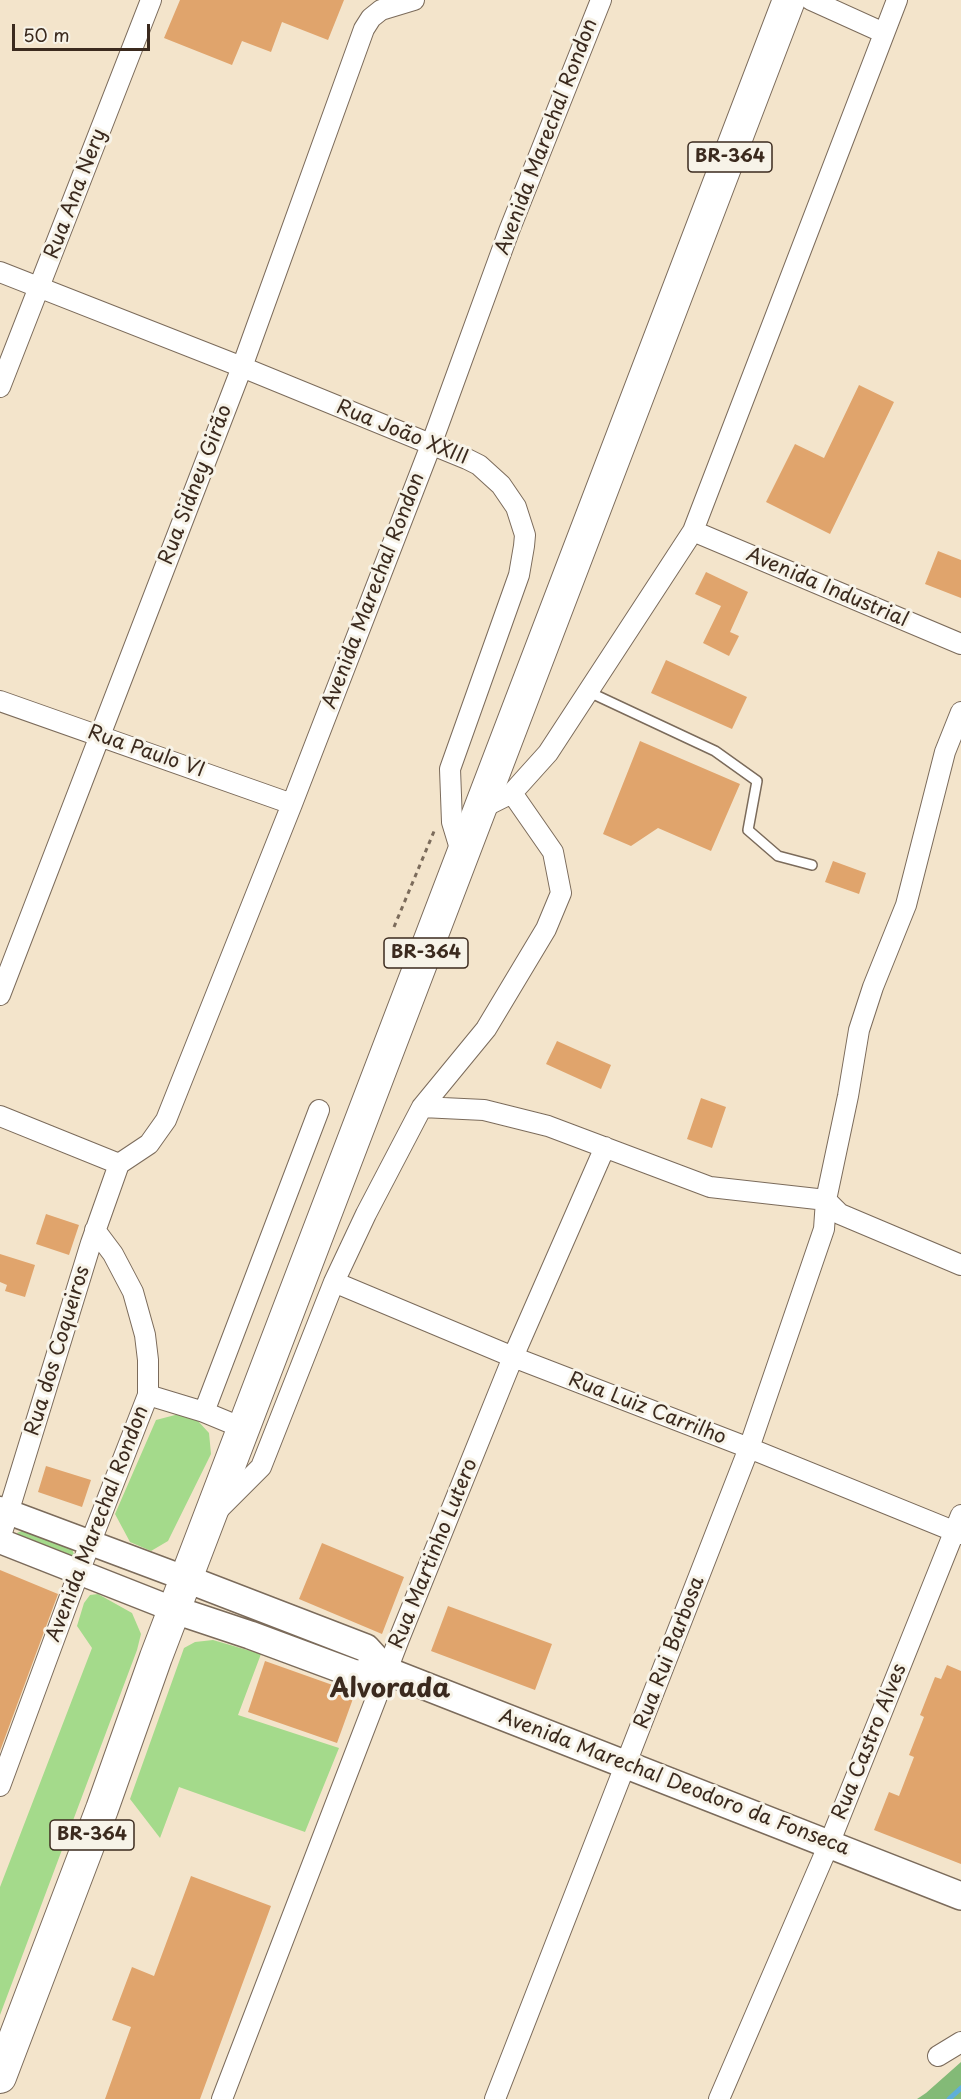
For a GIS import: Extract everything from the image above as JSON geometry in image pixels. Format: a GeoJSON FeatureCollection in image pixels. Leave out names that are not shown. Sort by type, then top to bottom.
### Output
{"type":"FeatureCollection","features":[{"type":"Feature","properties":{"kind":"highway","name":"BR-364"},"geometry":{"type":"LineString","coordinates":[[0,2077],[187,1579],[789,0]]}},
{"type":"Feature","properties":{"kind":"main road","name":"Avenida Marechal Deodoro da Fonseca"},"geometry":{"type":"LineString","coordinates":[[187,1579],[366,1648],[387,1671],[961,1896]]}},
{"type":"Feature","properties":{"kind":"main road","name":"Avenida Marechal Deodoro da Fonseca"},"geometry":{"type":"LineString","coordinates":[[176,1610],[355,1674],[387,1671]]}},
{"type":"Feature","properties":{"kind":"street","name":"Rua Ana Nery"},"geometry":{"type":"LineString","coordinates":[[0,387],[151,0]]}},
{"type":"Feature","properties":{"kind":"street","name":"Rua Sidney Girão"},"geometry":{"type":"LineString","coordinates":[[0,995],[242,367],[363,29],[381,10],[414,0]]}},
{"type":"Feature","properties":{"kind":"street","name":"Avenida Marechal Rondon"},"geometry":{"type":"LineString","coordinates":[[119,1164],[149,1144],[166,1120],[292,804],[431,445],[510,231],[602,0]]}},
{"type":"Feature","properties":{"kind":"street"},"geometry":{"type":"LineString","coordinates":[[812,0],[884,33]]}},
{"type":"Feature","properties":{"kind":"street"},"geometry":{"type":"LineString","coordinates":[[480,809],[512,793],[548,753],[693,531],[897,0]]}},
{"type":"Feature","properties":{"kind":"street","name":"Rua João XXIII"},"geometry":{"type":"LineString","coordinates":[[0,272],[467,459],[491,475],[501,485],[516,507],[525,535],[519,575],[450,769],[452,822],[463,856]]}},
{"type":"Feature","properties":{"kind":"street","name":"Avenida Industrial"},"geometry":{"type":"LineString","coordinates":[[693,531],[961,644]]}},
{"type":"Feature","properties":{"kind":"street","name":"Rua Paulo VI"},"geometry":{"type":"LineString","coordinates":[[0,701],[292,804]]}},
{"type":"Feature","properties":{"kind":"street","name":"Rua Rui Barbosa"},"geometry":{"type":"LineString","coordinates":[[495,2099],[749,1448],[824,1229],[826,1200],[859,1030],[873,987],[906,905],[945,752],[961,712]]}},
{"type":"Feature","properties":{"kind":"street"},"geometry":{"type":"LineString","coordinates":[[212,1516],[261,1467],[334,1282],[366,1214],[422,1107],[486,1029],[546,929],[561,893],[553,852],[512,793]]}},
{"type":"Feature","properties":{"kind":"street"},"geometry":{"type":"LineString","coordinates":[[422,1107],[484,1110],[548,1126],[710,1187],[826,1200],[840,1214],[961,1265]]}},
{"type":"Feature","properties":{"kind":"street"},"geometry":{"type":"LineString","coordinates":[[204,1412],[319,1110]]}},
{"type":"Feature","properties":{"kind":"street"},"geometry":{"type":"LineString","coordinates":[[0,1116],[119,1164]]}},
{"type":"Feature","properties":{"kind":"street","name":"Rua Martinho Lutero"},"geometry":{"type":"LineString","coordinates":[[222,2099],[387,1671],[513,1357],[604,1147]]}},
{"type":"Feature","properties":{"kind":"street","name":"Rua dos Coqueiros"},"geometry":{"type":"LineString","coordinates":[[0,1540],[5,1510],[95,1230],[119,1164]]}},
{"type":"Feature","properties":{"kind":"street","name":"Avenida Marechal Rondon"},"geometry":{"type":"LineString","coordinates":[[0,1786],[79,1572],[148,1395],[146,1344],[133,1292],[113,1254],[95,1230]]}},
{"type":"Feature","properties":{"kind":"street","name":"Rua Luiz Carrilho"},"geometry":{"type":"LineString","coordinates":[[334,1282],[513,1357],[959,1527]]}},
{"type":"Feature","properties":{"kind":"street"},"geometry":{"type":"LineString","coordinates":[[148,1395],[204,1412],[245,1429]]}},
{"type":"Feature","properties":{"kind":"street"},"geometry":{"type":"LineString","coordinates":[[5,1510],[187,1579]]}},
{"type":"Feature","properties":{"kind":"street","name":"Rua Castro Alves"},"geometry":{"type":"LineString","coordinates":[[719,2099],[829,1844],[959,1527]]}},
{"type":"Feature","properties":{"kind":"street"},"geometry":{"type":"LineString","coordinates":[[0,1540],[176,1610]]}},
{"type":"Feature","properties":{"kind":"street"},"geometry":{"type":"LineString","coordinates":[[938,2056],[961,2042]]}},
{"type":"Feature","properties":{"kind":"lane"},"geometry":{"type":"LineString","coordinates":[[589,692],[715,751],[757,781],[748,830],[778,856],[812,865]]}},
{"type":"Feature","properties":{"kind":"path"},"geometry":{"type":"LineString","coordinates":[[394,927],[436,828]]}},
{"type":"Feature","properties":{"kind":"green space"},"geometry":{"type":"Polygon","coordinates":[[[179,1414],[198,1421],[209,1433],[211,1454],[168,1541],[151,1551],[130,1542],[115,1514],[156,1420],[179,1414]]]}},
{"type":"Feature","properties":{"kind":"green space"},"geometry":{"type":"Polygon","coordinates":[[[26,1529],[71,1547],[74,1554],[67,1560],[20,1542],[17,1533],[26,1529]]]}},
{"type":"Feature","properties":{"kind":"green space"},"geometry":{"type":"Polygon","coordinates":[[[98,1594],[132,1613],[141,1634],[137,1650],[0,2015],[0,1887],[92,1648],[77,1626],[84,1603],[90,1595],[98,1594]]]}},
{"type":"Feature","properties":{"kind":"green space"},"geometry":{"type":"Polygon","coordinates":[[[213,1640],[261,1654],[238,1715],[339,1748],[305,1832],[179,1787],[160,1838],[130,1799],[184,1648],[195,1642],[213,1640]]]}},
{"type":"Feature","properties":{"kind":"green space"},"geometry":{"type":"Polygon","coordinates":[[[961,2062],[961,2099],[917,2099],[926,2093],[961,2062]]]}},
{"type":"Feature","properties":{"kind":"building"},"geometry":{"type":"Polygon","coordinates":[[[180,0],[344,0],[328,40],[282,22],[271,52],[242,41],[232,65],[164,38],[180,0]]]}},
{"type":"Feature","properties":{"kind":"building"},"geometry":{"type":"Polygon","coordinates":[[[859,385],[894,402],[830,534],[766,502],[795,444],[824,458],[859,385]]]}},
{"type":"Feature","properties":{"kind":"building"},"geometry":{"type":"Polygon","coordinates":[[[938,551],[961,560],[961,598],[925,584],[938,551]]]}},
{"type":"Feature","properties":{"kind":"building"},"geometry":{"type":"Polygon","coordinates":[[[706,572],[748,592],[730,632],[739,636],[729,656],[703,643],[721,606],[695,594],[706,572]]]}},
{"type":"Feature","properties":{"kind":"building"},"geometry":{"type":"Polygon","coordinates":[[[666,660],[747,697],[732,729],[651,693],[666,660]]]}},
{"type":"Feature","properties":{"kind":"building"},"geometry":{"type":"Polygon","coordinates":[[[640,741],[740,784],[711,851],[658,828],[631,846],[603,834],[640,741]]]}},
{"type":"Feature","properties":{"kind":"building"},"geometry":{"type":"Polygon","coordinates":[[[833,861],[866,873],[859,894],[825,882],[833,861]]]}},
{"type":"Feature","properties":{"kind":"building"},"geometry":{"type":"Polygon","coordinates":[[[557,1041],[611,1065],[601,1089],[546,1064],[557,1041]]]}},
{"type":"Feature","properties":{"kind":"building"},"geometry":{"type":"Polygon","coordinates":[[[701,1098],[726,1107],[712,1148],[687,1139],[701,1098]]]}},
{"type":"Feature","properties":{"kind":"building"},"geometry":{"type":"Polygon","coordinates":[[[46,1214],[79,1225],[69,1255],[36,1244],[46,1214]]]}},
{"type":"Feature","properties":{"kind":"building"},"geometry":{"type":"Polygon","coordinates":[[[0,1254],[35,1265],[25,1297],[5,1291],[7,1285],[0,1282],[0,1254]]]}},
{"type":"Feature","properties":{"kind":"building"},"geometry":{"type":"Polygon","coordinates":[[[46,1466],[91,1480],[82,1507],[38,1492],[46,1466]]]}},
{"type":"Feature","properties":{"kind":"building"},"geometry":{"type":"Polygon","coordinates":[[[322,1543],[404,1577],[382,1634],[299,1599],[322,1543]]]}},
{"type":"Feature","properties":{"kind":"building"},"geometry":{"type":"Polygon","coordinates":[[[0,1570],[58,1594],[0,1751],[0,1570]]]}},
{"type":"Feature","properties":{"kind":"building"},"geometry":{"type":"Polygon","coordinates":[[[448,1606],[552,1644],[535,1690],[431,1651],[448,1606]]]}},
{"type":"Feature","properties":{"kind":"building"},"geometry":{"type":"Polygon","coordinates":[[[265,1661],[355,1693],[337,1743],[248,1712],[265,1661]]]}},
{"type":"Feature","properties":{"kind":"building"},"geometry":{"type":"Polygon","coordinates":[[[947,1665],[961,1671],[961,1864],[874,1830],[889,1792],[899,1796],[914,1757],[909,1755],[924,1717],[920,1715],[935,1677],[941,1679],[947,1665]]]}},
{"type":"Feature","properties":{"kind":"building"},"geometry":{"type":"Polygon","coordinates":[[[191,1876],[271,1906],[200,2099],[105,2099],[131,2027],[112,2020],[132,1967],[154,1976],[191,1876]]]}},
{"type":"Feature","properties":{"kind":"waterway"},"geometry":{"type":"LineString","coordinates":[[949,2099],[961,2088]]}},
{"type":"Feature","properties":{"kind":"district","name":"Alvorada"},"geometry":{"type":"Point","coordinates":[390,1690]}}]}
